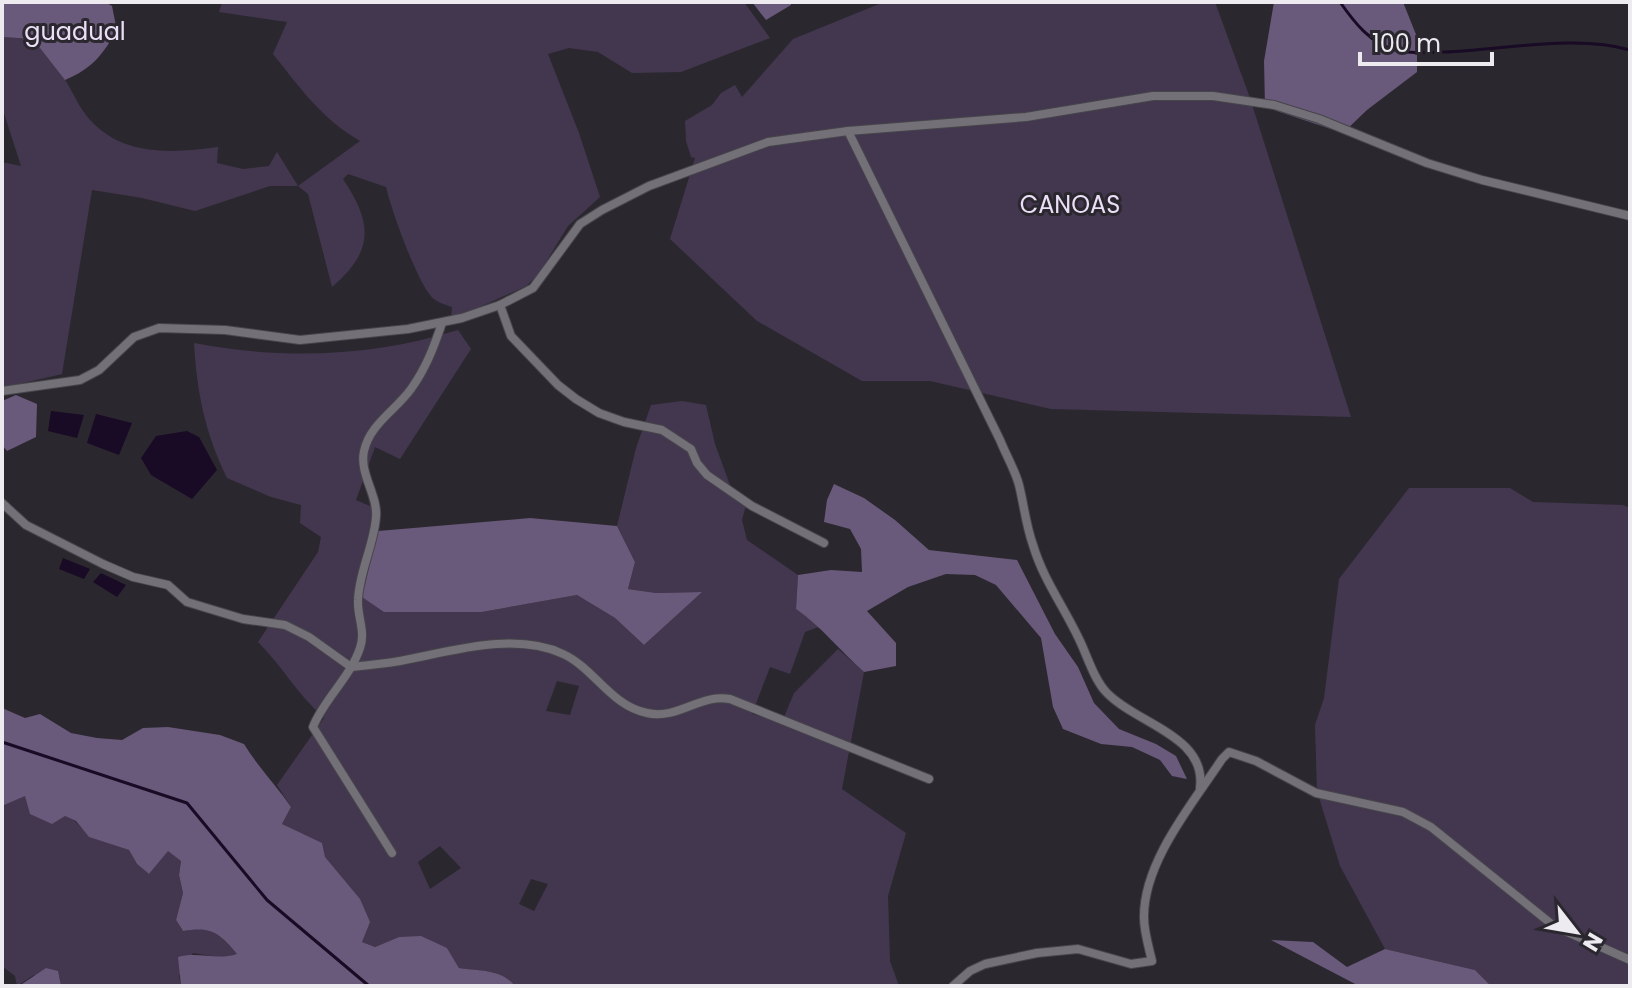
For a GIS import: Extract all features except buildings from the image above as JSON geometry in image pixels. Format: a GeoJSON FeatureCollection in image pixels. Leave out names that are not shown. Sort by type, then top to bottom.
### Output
{"type":"FeatureCollection","features":[{"type":"Feature","properties":{"kind":"street"},"geometry":{"type":"LineString","coordinates":[[2,391],[80,380],[99,370],[134,337],[159,328],[225,330],[300,340],[442,323],[500,305],[533,288],[580,224],[602,210],[649,186],[768,142],[848,131],[1026,117],[1153,96],[1213,96],[1274,105],[1319,119],[1427,163],[1482,180],[1630,216]]}},
{"type":"Feature","properties":{"kind":"street"},"geometry":{"type":"LineString","coordinates":[[848,131],[1000,440],[1018,483],[1033,546],[1047,582],[1066,610],[1103,688],[1119,703],[1191,751],[1201,773],[1200,792]]}},
{"type":"Feature","properties":{"kind":"street"},"geometry":{"type":"LineString","coordinates":[[500,305],[511,336],[558,385],[576,399],[611,418],[662,430],[691,449],[707,475],[752,506],[824,543]]}},
{"type":"Feature","properties":{"kind":"street"},"geometry":{"type":"LineString","coordinates":[[392,853],[313,727],[361,646],[363,626],[357,603],[377,515],[365,470],[364,451],[379,422],[409,393],[427,366],[442,323]]}},
{"type":"Feature","properties":{"kind":"street"},"geometry":{"type":"LineString","coordinates":[[2,503],[26,525],[103,564],[133,577],[168,585],[187,602],[243,619],[285,625],[309,637],[351,667],[497,644],[549,648],[567,655],[612,695],[645,713],[676,713],[712,697],[730,699],[929,779]]}},
{"type":"Feature","properties":{"kind":"street"},"geometry":{"type":"LineString","coordinates":[[953,986],[970,971],[985,964],[1037,953],[1078,949],[1131,964],[1152,961],[1144,918],[1149,886],[1168,840],[1229,752],[1237,753],[1316,793],[1397,809],[1431,827],[1554,926],[1630,960]]}},
{"type":"Feature","properties":{"kind":"green space","name":"guadual"},"geometry":{"type":"Polygon","coordinates":[[[2,2],[105,2],[112,6],[117,31],[96,60],[65,80],[33,39],[2,37],[2,2]]]}},
{"type":"Feature","properties":{"kind":"green space"},"geometry":{"type":"Polygon","coordinates":[[[222,2],[744,2],[770,38],[681,72],[632,73],[598,52],[569,48],[548,54],[600,197],[568,226],[538,275],[526,286],[451,320],[452,307],[434,299],[421,280],[399,229],[386,187],[348,174],[343,179],[360,210],[364,236],[356,261],[332,287],[308,194],[298,186],[360,141],[323,113],[273,54],[287,22],[219,12],[222,2]]]}},
{"type":"Feature","properties":{"kind":"green space"},"geometry":{"type":"Polygon","coordinates":[[[752,2],[791,2],[791,5],[766,20],[752,2]]]}},
{"type":"Feature","properties":{"kind":"green space","name":"CANOAS"},"geometry":{"type":"Polygon","coordinates":[[[884,2],[1215,2],[1250,98],[1351,417],[1051,409],[930,381],[862,381],[757,321],[670,239],[695,158],[691,157],[686,141],[685,121],[712,105],[721,93],[735,85],[742,97],[793,39],[884,2]]]}},
{"type":"Feature","properties":{"kind":"green space"},"geometry":{"type":"Polygon","coordinates":[[[1274,2],[1403,2],[1417,37],[1417,72],[1367,110],[1343,133],[1265,107],[1264,61],[1274,2]]]}},
{"type":"Feature","properties":{"kind":"green space"},"geometry":{"type":"Polygon","coordinates":[[[2,37],[33,39],[64,78],[90,120],[118,141],[150,150],[184,151],[218,147],[217,163],[243,169],[269,166],[277,152],[298,186],[270,186],[195,211],[92,190],[62,374],[2,388],[2,162],[21,166],[2,107],[2,37]]]}},
{"type":"Feature","properties":{"kind":"green space"},"geometry":{"type":"Polygon","coordinates":[[[458,330],[471,349],[400,459],[375,447],[356,500],[379,510],[384,612],[482,612],[577,595],[615,618],[644,645],[701,592],[656,593],[628,589],[635,562],[617,526],[636,448],[651,405],[682,401],[706,405],[715,444],[731,488],[748,498],[742,520],[747,540],[798,575],[796,609],[821,626],[805,632],[790,674],[770,667],[752,714],[782,722],[794,693],[838,649],[864,672],[842,789],[906,833],[888,896],[890,961],[899,986],[515,986],[504,976],[459,968],[447,948],[399,937],[375,947],[361,942],[342,889],[325,860],[300,835],[282,824],[291,807],[277,785],[324,718],[258,642],[318,552],[321,537],[300,523],[301,505],[271,497],[227,478],[203,412],[194,343],[261,352],[327,353],[426,339],[458,330]],[[557,681],[546,711],[570,715],[579,686],[557,681]],[[440,846],[418,862],[430,889],[461,868],[440,846]],[[531,879],[519,904],[534,911],[548,884],[531,879]]]}},
{"type":"Feature","properties":{"kind":"green space"},"geometry":{"type":"Polygon","coordinates":[[[16,395],[37,404],[36,437],[7,451],[2,445],[2,401],[16,395]]]}},
{"type":"Feature","properties":{"kind":"green space"},"geometry":{"type":"Polygon","coordinates":[[[834,484],[864,498],[929,550],[1017,560],[1055,634],[1078,667],[1094,703],[1119,729],[1176,756],[1187,779],[1172,776],[1160,760],[1132,747],[1101,744],[1063,729],[1053,707],[1041,638],[996,585],[975,575],[946,574],[908,587],[867,611],[896,643],[896,666],[864,672],[796,609],[798,575],[831,570],[862,572],[861,549],[850,529],[824,522],[827,500],[834,484]]]}},
{"type":"Feature","properties":{"kind":"green space"},"geometry":{"type":"Polygon","coordinates":[[[1409,488],[1510,488],[1533,502],[1623,505],[1630,508],[1630,986],[1491,986],[1475,970],[1385,949],[1340,866],[1317,791],[1315,725],[1324,698],[1339,579],[1409,488]]]}},
{"type":"Feature","properties":{"kind":"green space"},"geometry":{"type":"Polygon","coordinates":[[[530,518],[617,526],[635,562],[628,589],[656,593],[702,592],[644,645],[615,618],[577,595],[482,612],[384,612],[362,597],[378,531],[530,518]]]}},
{"type":"Feature","properties":{"kind":"green space"},"geometry":{"type":"Polygon","coordinates":[[[2,708],[25,718],[40,714],[71,733],[97,738],[122,740],[143,728],[168,727],[220,735],[244,744],[291,807],[282,824],[322,843],[325,857],[360,899],[370,922],[362,942],[375,947],[399,937],[421,936],[447,948],[459,968],[504,976],[515,986],[181,986],[178,957],[237,954],[214,933],[183,931],[176,920],[183,893],[179,875],[181,861],[168,851],[149,874],[137,864],[129,850],[89,837],[76,821],[65,816],[52,824],[30,814],[25,796],[2,806],[2,708]]]}},
{"type":"Feature","properties":{"kind":"green space"},"geometry":{"type":"Polygon","coordinates":[[[26,795],[75,821],[90,837],[129,850],[137,864],[149,874],[168,850],[181,861],[179,875],[183,893],[176,920],[182,930],[200,929],[214,933],[238,955],[223,958],[193,953],[179,976],[181,986],[61,986],[34,975],[17,986],[15,976],[2,966],[2,806],[26,795]]]}},
{"type":"Feature","properties":{"kind":"green space"},"geometry":{"type":"Polygon","coordinates":[[[1271,940],[1313,942],[1347,967],[1385,949],[1475,970],[1491,986],[1359,986],[1271,940]]]}},
{"type":"Feature","properties":{"kind":"green space"},"geometry":{"type":"Polygon","coordinates":[[[46,968],[58,971],[61,986],[19,986],[46,968]]]}},
{"type":"Feature","properties":{"kind":"shaded area"},"geometry":{"type":"Polygon","coordinates":[[[51,411],[84,415],[77,438],[48,431],[51,411]]]}},
{"type":"Feature","properties":{"kind":"shaded area"},"geometry":{"type":"Polygon","coordinates":[[[96,414],[132,423],[119,455],[87,443],[96,414]]]}},
{"type":"Feature","properties":{"kind":"shaded area"},"geometry":{"type":"Polygon","coordinates":[[[187,431],[199,437],[217,470],[192,499],[151,475],[141,458],[156,436],[187,431]]]}},
{"type":"Feature","properties":{"kind":"shaded area"},"geometry":{"type":"Polygon","coordinates":[[[63,558],[90,569],[84,579],[59,569],[63,558]]]}},
{"type":"Feature","properties":{"kind":"shaded area"},"geometry":{"type":"Polygon","coordinates":[[[101,573],[126,585],[117,597],[93,582],[101,573]]]}},
{"type":"Feature","properties":{"kind":"waterway"},"geometry":{"type":"LineString","coordinates":[[1340,2],[1370,37],[1386,47],[1401,51],[1420,53],[1563,43],[1609,45],[1630,50]]}},
{"type":"Feature","properties":{"kind":"waterway"},"geometry":{"type":"LineString","coordinates":[[2,742],[187,803],[267,900],[369,986]]}}]}
